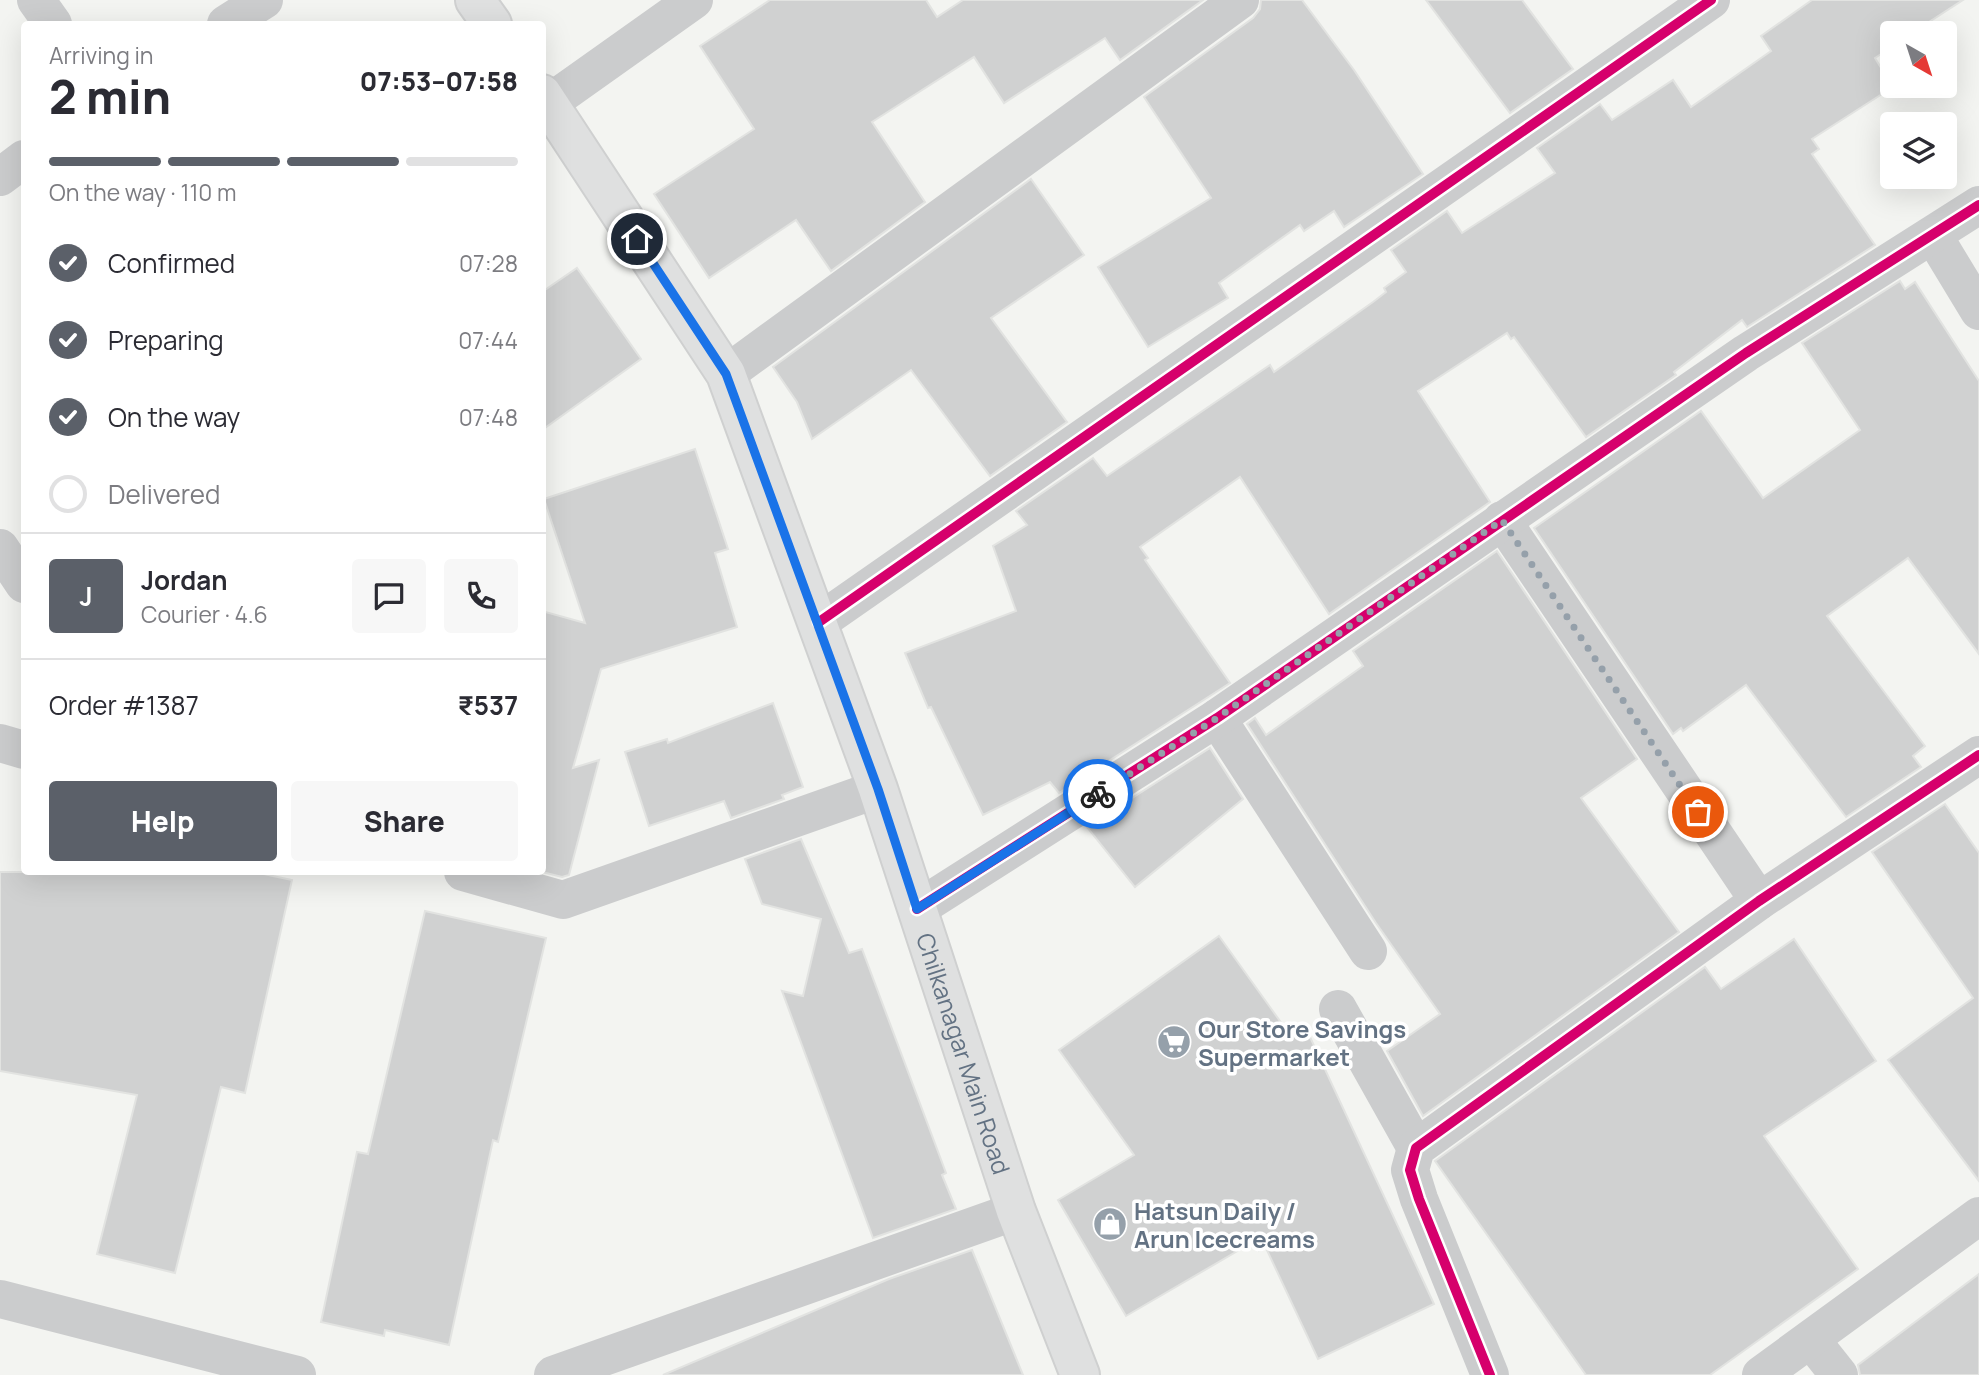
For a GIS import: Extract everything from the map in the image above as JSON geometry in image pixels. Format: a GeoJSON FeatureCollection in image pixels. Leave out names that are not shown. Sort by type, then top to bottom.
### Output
{"type":"FeatureCollection","features":[{"type":"Feature","properties":{"kind":"main road"},"geometry":{"type":"LineString","coordinates":[[475,0],[490,21]]}},
{"type":"Feature","properties":{"kind":"main road","name":"Chilkanagar Main Road"},"geometry":{"type":"LineString","coordinates":[[546,99],[726,374],[878,789],[1016,1211],[1080,1375]]}},
{"type":"Feature","properties":{"kind":"street"},"geometry":{"type":"LineString","coordinates":[[36,0],[51,21]]}},
{"type":"Feature","properties":{"kind":"street"},"geometry":{"type":"LineString","coordinates":[[231,21],[264,0]]}},
{"type":"Feature","properties":{"kind":"street"},"geometry":{"type":"LineString","coordinates":[[546,99],[694,0]]}},
{"type":"Feature","properties":{"kind":"street"},"geometry":{"type":"LineString","coordinates":[[726,374],[1240,0]]}},
{"type":"Feature","properties":{"kind":"street"},"geometry":{"type":"LineString","coordinates":[[818,622],[1706,1]]}},
{"type":"Feature","properties":{"kind":"street"},"geometry":{"type":"LineString","coordinates":[[0,177],[21,161]]}},
{"type":"Feature","properties":{"kind":"street"},"geometry":{"type":"LineString","coordinates":[[917,909],[1217,718],[1746,353],[1979,205]]}},
{"type":"Feature","properties":{"kind":"street"},"geometry":{"type":"LineString","coordinates":[[1933,234],[1979,311]]}},
{"type":"Feature","properties":{"kind":"street"},"geometry":{"type":"LineString","coordinates":[[1502,520],[1759,901]]}},
{"type":"Feature","properties":{"kind":"street"},"geometry":{"type":"LineString","coordinates":[[0,548],[21,580]]}},
{"type":"Feature","properties":{"kind":"street"},"geometry":{"type":"LineString","coordinates":[[1217,718],[1368,951]]}},
{"type":"Feature","properties":{"kind":"street"},"geometry":{"type":"LineString","coordinates":[[0,743],[21,749]]}},
{"type":"Feature","properties":{"kind":"street"},"geometry":{"type":"LineString","coordinates":[[1490,1375],[1419,1199],[1410,1170],[1416,1148],[1759,901],[1979,755]]}},
{"type":"Feature","properties":{"kind":"street"},"geometry":{"type":"LineString","coordinates":[[474,875],[563,900],[878,789]]}},
{"type":"Feature","properties":{"kind":"street"},"geometry":{"type":"LineString","coordinates":[[1338,1009],[1416,1148]]}},
{"type":"Feature","properties":{"kind":"street"},"geometry":{"type":"LineString","coordinates":[[552,1375],[1016,1211]]}},
{"type":"Feature","properties":{"kind":"street"},"geometry":{"type":"LineString","coordinates":[[1761,1375],[1812,1341],[1979,1216]]}},
{"type":"Feature","properties":{"kind":"street"},"geometry":{"type":"LineString","coordinates":[[0,1298],[297,1375]]}},
{"type":"Feature","properties":{"kind":"street"},"geometry":{"type":"LineString","coordinates":[[1812,1341],[1839,1375]]}},
{"type":"Feature","properties":{"kind":"building"},"geometry":{"type":"Polygon","coordinates":[[[770,0],[926,0],[937,17],[963,0],[1203,0],[1120,60],[1105,38],[1004,103],[974,57],[872,122],[925,202],[831,271],[796,220],[709,278],[654,194],[754,129],[700,46],[770,0]]]}},
{"type":"Feature","properties":{"kind":"building"},"geometry":{"type":"Polygon","coordinates":[[[1261,0],[1302,0],[1354,70],[1423,174],[1344,227],[1334,211],[1304,231],[1300,225],[1219,283],[1228,298],[1148,347],[1098,267],[1211,198],[1144,97],[1253,18],[1260,9],[1261,0]]]}},
{"type":"Feature","properties":{"kind":"building"},"geometry":{"type":"Polygon","coordinates":[[[1426,0],[1522,0],[1573,69],[1510,113],[1426,0]]]}},
{"type":"Feature","properties":{"kind":"building"},"geometry":{"type":"Polygon","coordinates":[[[1812,0],[1963,0],[1931,21],[1880,21],[1880,55],[1875,58],[1880,66],[1880,95],[1812,139],[1819,149],[1812,154],[1875,245],[1747,327],[1742,320],[1674,372],[1676,375],[1586,437],[1514,337],[1511,339],[1507,333],[1418,391],[1490,502],[1329,614],[1240,477],[1140,547],[1148,558],[1145,560],[1230,683],[1059,793],[1050,782],[983,815],[931,707],[928,708],[905,653],[1016,611],[993,546],[1027,525],[1016,511],[1093,458],[1107,476],[1270,365],[1274,372],[1373,302],[1386,292],[1384,288],[1406,272],[1391,250],[1447,211],[1462,233],[1555,173],[1537,148],[1600,104],[1612,120],[1673,80],[1691,107],[1771,51],[1761,36],[1812,0]]]}},
{"type":"Feature","properties":{"kind":"building"},"geometry":{"type":"Polygon","coordinates":[[[1031,179],[1084,255],[991,318],[1067,422],[990,476],[911,370],[812,439],[797,402],[773,367],[1031,179]]]}},
{"type":"Feature","properties":{"kind":"building"},"geometry":{"type":"Polygon","coordinates":[[[577,268],[641,359],[546,427],[546,289],[577,268]]]}},
{"type":"Feature","properties":{"kind":"building"},"geometry":{"type":"Polygon","coordinates":[[[1900,281],[1905,289],[1915,282],[1979,381],[1979,654],[1908,558],[1827,616],[1925,746],[1913,756],[1921,767],[1846,817],[1746,685],[1683,731],[1681,728],[1673,734],[1534,528],[1701,411],[1763,498],[1860,430],[1802,343],[1900,281]]]}},
{"type":"Feature","properties":{"kind":"building"},"geometry":{"type":"Polygon","coordinates":[[[695,449],[728,549],[715,553],[737,627],[601,669],[573,768],[599,760],[569,875],[562,877],[546,873],[546,612],[585,623],[546,498],[695,449]]]}},
{"type":"Feature","properties":{"kind":"building"},"geometry":{"type":"Polygon","coordinates":[[[1497,551],[1637,759],[1581,798],[1679,932],[1423,1116],[1387,1051],[1440,1014],[1376,923],[1247,724],[1255,718],[1266,735],[1363,666],[1353,651],[1497,551]]]}},
{"type":"Feature","properties":{"kind":"building"},"geometry":{"type":"Polygon","coordinates":[[[773,703],[803,787],[782,795],[784,799],[731,818],[724,801],[649,826],[625,752],[667,739],[668,743],[773,703]]]}},
{"type":"Feature","properties":{"kind":"building"},"geometry":{"type":"Polygon","coordinates":[[[1210,748],[1243,799],[1135,887],[1087,827],[1210,748]]]}},
{"type":"Feature","properties":{"kind":"building"},"geometry":{"type":"Polygon","coordinates":[[[1945,804],[1979,853],[1979,1181],[1888,1060],[1973,998],[1872,852],[1945,804]]]}},
{"type":"Feature","properties":{"kind":"building"},"geometry":{"type":"Polygon","coordinates":[[[801,839],[849,953],[862,949],[946,1173],[942,1175],[956,1209],[873,1238],[782,991],[803,996],[821,919],[762,904],[745,859],[801,839]]]}},
{"type":"Feature","properties":{"kind":"building"},"geometry":{"type":"Polygon","coordinates":[[[0,872],[21,872],[21,875],[268,875],[292,880],[245,1093],[221,1087],[175,1273],[97,1254],[137,1095],[0,1071],[0,872]]]}},
{"type":"Feature","properties":{"kind":"building"},"geometry":{"type":"Polygon","coordinates":[[[425,911],[546,938],[498,1142],[493,1140],[449,1345],[385,1330],[384,1336],[321,1322],[357,1152],[368,1154],[425,911]]]}},
{"type":"Feature","properties":{"kind":"building"},"geometry":{"type":"Polygon","coordinates":[[[1219,936],[1290,1035],[1304,1024],[1434,1304],[1318,1359],[1266,1248],[1259,1251],[1253,1242],[1126,1316],[1058,1200],[1134,1155],[1059,1050],[1219,936]]]}},
{"type":"Feature","properties":{"kind":"building"},"geometry":{"type":"Polygon","coordinates":[[[1794,939],[1876,1061],[1764,1136],[1858,1269],[1710,1375],[1586,1375],[1435,1161],[1705,967],[1721,989],[1794,939]]]}},
{"type":"Feature","properties":{"kind":"building"},"geometry":{"type":"Polygon","coordinates":[[[972,1250],[1023,1375],[663,1375],[889,1279],[972,1250]]]}},
{"type":"Feature","properties":{"kind":"building"},"geometry":{"type":"Polygon","coordinates":[[[1979,1274],[1979,1375],[1860,1375],[1858,1365],[1979,1274]]]}},
{"type":"Feature","properties":{"kind":"cycle path"},"geometry":{"type":"LineString","coordinates":[[819,622],[1711,0]]}},
{"type":"Feature","properties":{"kind":"cycle path"},"geometry":{"type":"LineString","coordinates":[[917,909],[1217,718],[1746,353],[1979,205]]}},
{"type":"Feature","properties":{"kind":"cycle path"},"geometry":{"type":"LineString","coordinates":[[1490,1375],[1419,1199],[1410,1170],[1416,1148],[1759,901],[1979,755]]}},
{"type":"Feature","properties":{"kind":"way so far"},"geometry":{"type":"LineString","coordinates":[[1098,794],[1217,718],[1502,520],[1698,812]]}},
{"type":"Feature","properties":{"kind":"place","name":"Our Store Savings Supermarket"},"geometry":{"type":"Point","coordinates":[1174,1042]}},
{"type":"Feature","properties":{"kind":"place","name":"Hatsun Daily / Arun Icecreams"},"geometry":{"type":"Point","coordinates":[1110,1224]}},
{"type":"Feature","properties":{"kind":"route"},"geometry":{"type":"LineString","coordinates":[[637,239],[726,374],[878,789],[917,909],[1098,794]]}}]}
